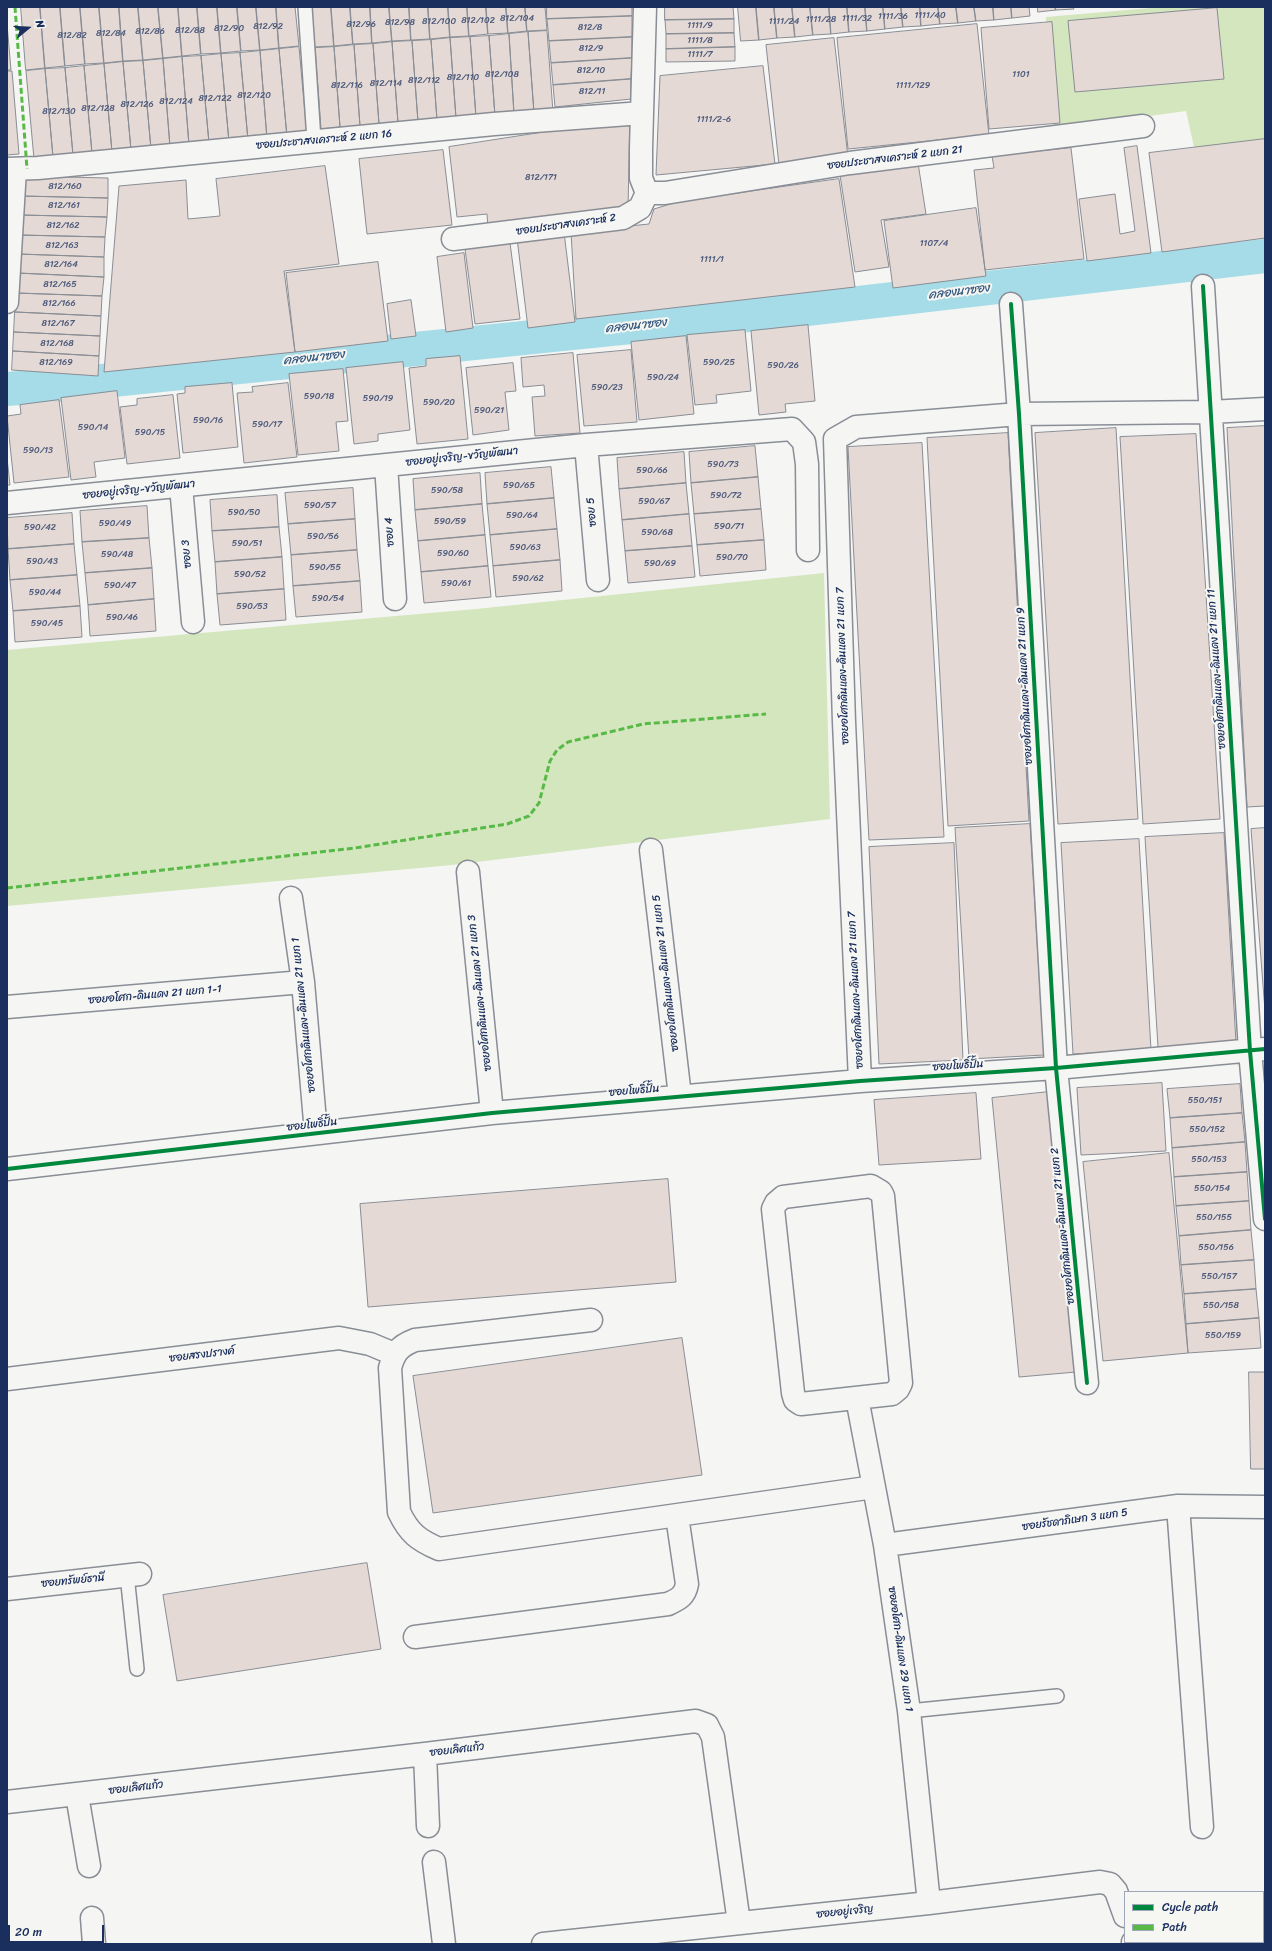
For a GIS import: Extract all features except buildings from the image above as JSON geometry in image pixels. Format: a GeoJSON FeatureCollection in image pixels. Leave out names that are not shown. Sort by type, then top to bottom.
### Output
{"type":"FeatureCollection","features":[{"type":"Feature","properties":{"kind":"street"},"geometry":{"type":"LineString","coordinates":[[645,7],[642,178],[647,193]]}},
{"type":"Feature","properties":{"kind":"street","name":"ซอยประชาสงเคราะห์ 2 แยก 16"},"geometry":{"type":"LineString","coordinates":[[11,169],[38,168],[314,140],[494,124],[642,113]]}},
{"type":"Feature","properties":{"kind":"street","name":"ซอยประชาสงเคราะห์ 2 แยก 21"},"geometry":{"type":"LineString","coordinates":[[647,193],[666,193],[850,163],[1143,126]]}},
{"type":"Feature","properties":{"kind":"street"},"geometry":{"type":"LineString","coordinates":[[7,302],[11,169]]}},
{"type":"Feature","properties":{"kind":"street","name":"ซอยประชาสงเคราะห์ 2"},"geometry":{"type":"LineString","coordinates":[[453,239],[623,218],[640,208],[647,193]]}},
{"type":"Feature","properties":{"kind":"street","name":"ซอยอโศกดินแดง-ดินแดง 21 แยก 11"},"geometry":{"type":"LineString","coordinates":[[1204,286],[1210,412],[1257,1050],[1265,1219]]}},
{"type":"Feature","properties":{"kind":"street","name":"ซอยอโศกดินแดง-ดินแดง 21 แยก 9"},"geometry":{"type":"LineString","coordinates":[[1011,304],[1019,414],[1056,1068]]}},
{"type":"Feature","properties":{"kind":"street"},"geometry":{"type":"LineString","coordinates":[[1019,414],[1210,412],[1265,408]]}},
{"type":"Feature","properties":{"kind":"street","name":"ซอยอโศกดินแดง-ดินแดง 21 แยก 7"},"geometry":{"type":"LineString","coordinates":[[860,1081],[844,730],[835,439],[856,427],[1019,414]]}},
{"type":"Feature","properties":{"kind":"street","name":"ซอยอยู่เจริญ-ขวัญพัฒนา"},"geometry":{"type":"LineString","coordinates":[[7,504],[586,445],[792,429],[804,442],[807,464],[808,550]]}},
{"type":"Feature","properties":{"kind":"street","name":"ซอย 5"},"geometry":{"type":"LineString","coordinates":[[586,445],[598,580]]}},
{"type":"Feature","properties":{"kind":"street","name":"ซอย 4"},"geometry":{"type":"LineString","coordinates":[[386,465],[394,599]]}},
{"type":"Feature","properties":{"kind":"street","name":"ซอย 3"},"geometry":{"type":"LineString","coordinates":[[181,486],[193,622]]}},
{"type":"Feature","properties":{"kind":"street","name":"ซอยอโศกดินแดง-ดินแดง 21 แยก 5"},"geometry":{"type":"LineString","coordinates":[[651,850],[680,1096]]}},
{"type":"Feature","properties":{"kind":"street","name":"ซอยอโศกดินแดง-ดินแดง 21 แยก 3"},"geometry":{"type":"LineString","coordinates":[[468,872],[492,1113]]}},
{"type":"Feature","properties":{"kind":"street","name":"ซอยอโศกดินแดง-ดินแดง 21 แยก 1"},"geometry":{"type":"LineString","coordinates":[[291,898],[303,982],[316,1133]]}},
{"type":"Feature","properties":{"kind":"street","name":"ซอยอโศก-ดินแดง 21 แยก 1-1"},"geometry":{"type":"LineString","coordinates":[[7,1007],[303,982]]}},
{"type":"Feature","properties":{"kind":"street","name":"ซอยโพธิ์ปั้น"},"geometry":{"type":"LineString","coordinates":[[7,1169],[492,1113],[860,1081],[1056,1068],[1257,1050]]}},
{"type":"Feature","properties":{"kind":"street","name":"ซอยอโศกดินแดง-ดินแดง 21 แยก 2"},"geometry":{"type":"LineString","coordinates":[[1056,1068],[1087,1383]]}},
{"type":"Feature","properties":{"kind":"street"},"geometry":{"type":"LineString","coordinates":[[871,1186],[881,1192],[883,1196],[901,1383],[898,1389],[892,1394],[857,1398],[801,1404],[795,1400],[793,1394],[773,1209],[776,1203],[783,1197],[871,1186]]}},
{"type":"Feature","properties":{"kind":"street"},"geometry":{"type":"LineString","coordinates":[[591,1320],[415,1340],[404,1344],[394,1354],[390,1368],[399,1512],[406,1527],[421,1541],[439,1549],[874,1487]]}},
{"type":"Feature","properties":{"kind":"street","name":"ซอยสรงปรางค์"},"geometry":{"type":"LineString","coordinates":[[7,1379],[339,1338],[370,1344],[394,1354]]}},
{"type":"Feature","properties":{"kind":"street","name":"ซอยอโศก-ดินแดง 29 แยก 1"},"geometry":{"type":"LineString","coordinates":[[857,1398],[885,1545],[909,1711],[929,1903]]}},
{"type":"Feature","properties":{"kind":"street"},"geometry":{"type":"LineString","coordinates":[[1178,1506],[1202,1827]]}},
{"type":"Feature","properties":{"kind":"street","name":"ซอยรัชดาภิเษก 3 แยก 5"},"geometry":{"type":"LineString","coordinates":[[885,1545],[1178,1506],[1265,1508]]}},
{"type":"Feature","properties":{"kind":"street"},"geometry":{"type":"LineString","coordinates":[[416,1636],[668,1604],[678,1600],[685,1593],[686,1584],[677,1516]]}},
{"type":"Feature","properties":{"kind":"street","name":"ซอยทรัพย์ธานี"},"geometry":{"type":"LineString","coordinates":[[7,1589],[133,1575]]}},
{"type":"Feature","properties":{"kind":"street","name":"ซอยเลิศแก้ว"},"geometry":{"type":"LineString","coordinates":[[7,1802],[77,1795],[696,1721],[707,1725],[713,1736],[740,1923]]}},
{"type":"Feature","properties":{"kind":"street"},"geometry":{"type":"LineString","coordinates":[[425,1754],[428,1826]]}},
{"type":"Feature","properties":{"kind":"street"},"geometry":{"type":"LineString","coordinates":[[77,1795],[89,1866]]}},
{"type":"Feature","properties":{"kind":"street"},"geometry":{"type":"LineString","coordinates":[[434,1862],[444,1944]]}},
{"type":"Feature","properties":{"kind":"street","name":"ซอยอยู่เจริญ"},"geometry":{"type":"LineString","coordinates":[[543,1944],[929,1903],[1100,1882],[1110,1884],[1116,1891],[1124,1913]]}},
{"type":"Feature","properties":{"kind":"street"},"geometry":{"type":"LineString","coordinates":[[92,1918],[94,1944]]}},
{"type":"Feature","properties":{"kind":"lane"},"geometry":{"type":"LineString","coordinates":[[305,7],[314,140]]}},
{"type":"Feature","properties":{"kind":"lane"},"geometry":{"type":"LineString","coordinates":[[133,1575],[137,1668]]}},
{"type":"Feature","properties":{"kind":"lane"},"geometry":{"type":"LineString","coordinates":[[909,1711],[1057,1696]]}},
{"type":"Feature","properties":{"kind":"green space"},"geometry":{"type":"Polygon","coordinates":[[[1163,7],[1265,7],[1265,154],[1196,156],[1186,111],[1053,129],[1046,17],[1163,7]]]}},
{"type":"Feature","properties":{"kind":"green space"},"geometry":{"type":"Polygon","coordinates":[[[824,573],[830,819],[452,865],[7,906],[7,650],[476,609],[824,573]]]}},
{"type":"Feature","properties":{"kind":"waterway","name":"คลองนาซอง"},"geometry":{"type":"LineString","coordinates":[[7,389],[83,383],[807,309],[1265,256]]}},
{"type":"Feature","properties":{"kind":"marked path"},"geometry":{"type":"LineString","coordinates":[[15,7],[27,169]]}},
{"type":"Feature","properties":{"kind":"marked path"},"geometry":{"type":"LineString","coordinates":[[7,888],[355,848],[507,824],[529,816],[539,803],[550,761],[557,750],[568,742],[643,724],[766,714]]}},
{"type":"Feature","properties":{"kind":"cycle path"},"geometry":{"type":"LineString","coordinates":[[1203,286],[1250,1051],[1265,1219]]}},
{"type":"Feature","properties":{"kind":"cycle path"},"geometry":{"type":"LineString","coordinates":[[1011,304],[1019,414],[1056,1068],[1087,1383]]}},
{"type":"Feature","properties":{"kind":"cycle path"},"geometry":{"type":"LineString","coordinates":[[7,1169],[492,1113],[860,1081],[1056,1068],[1265,1049]]}}]}
